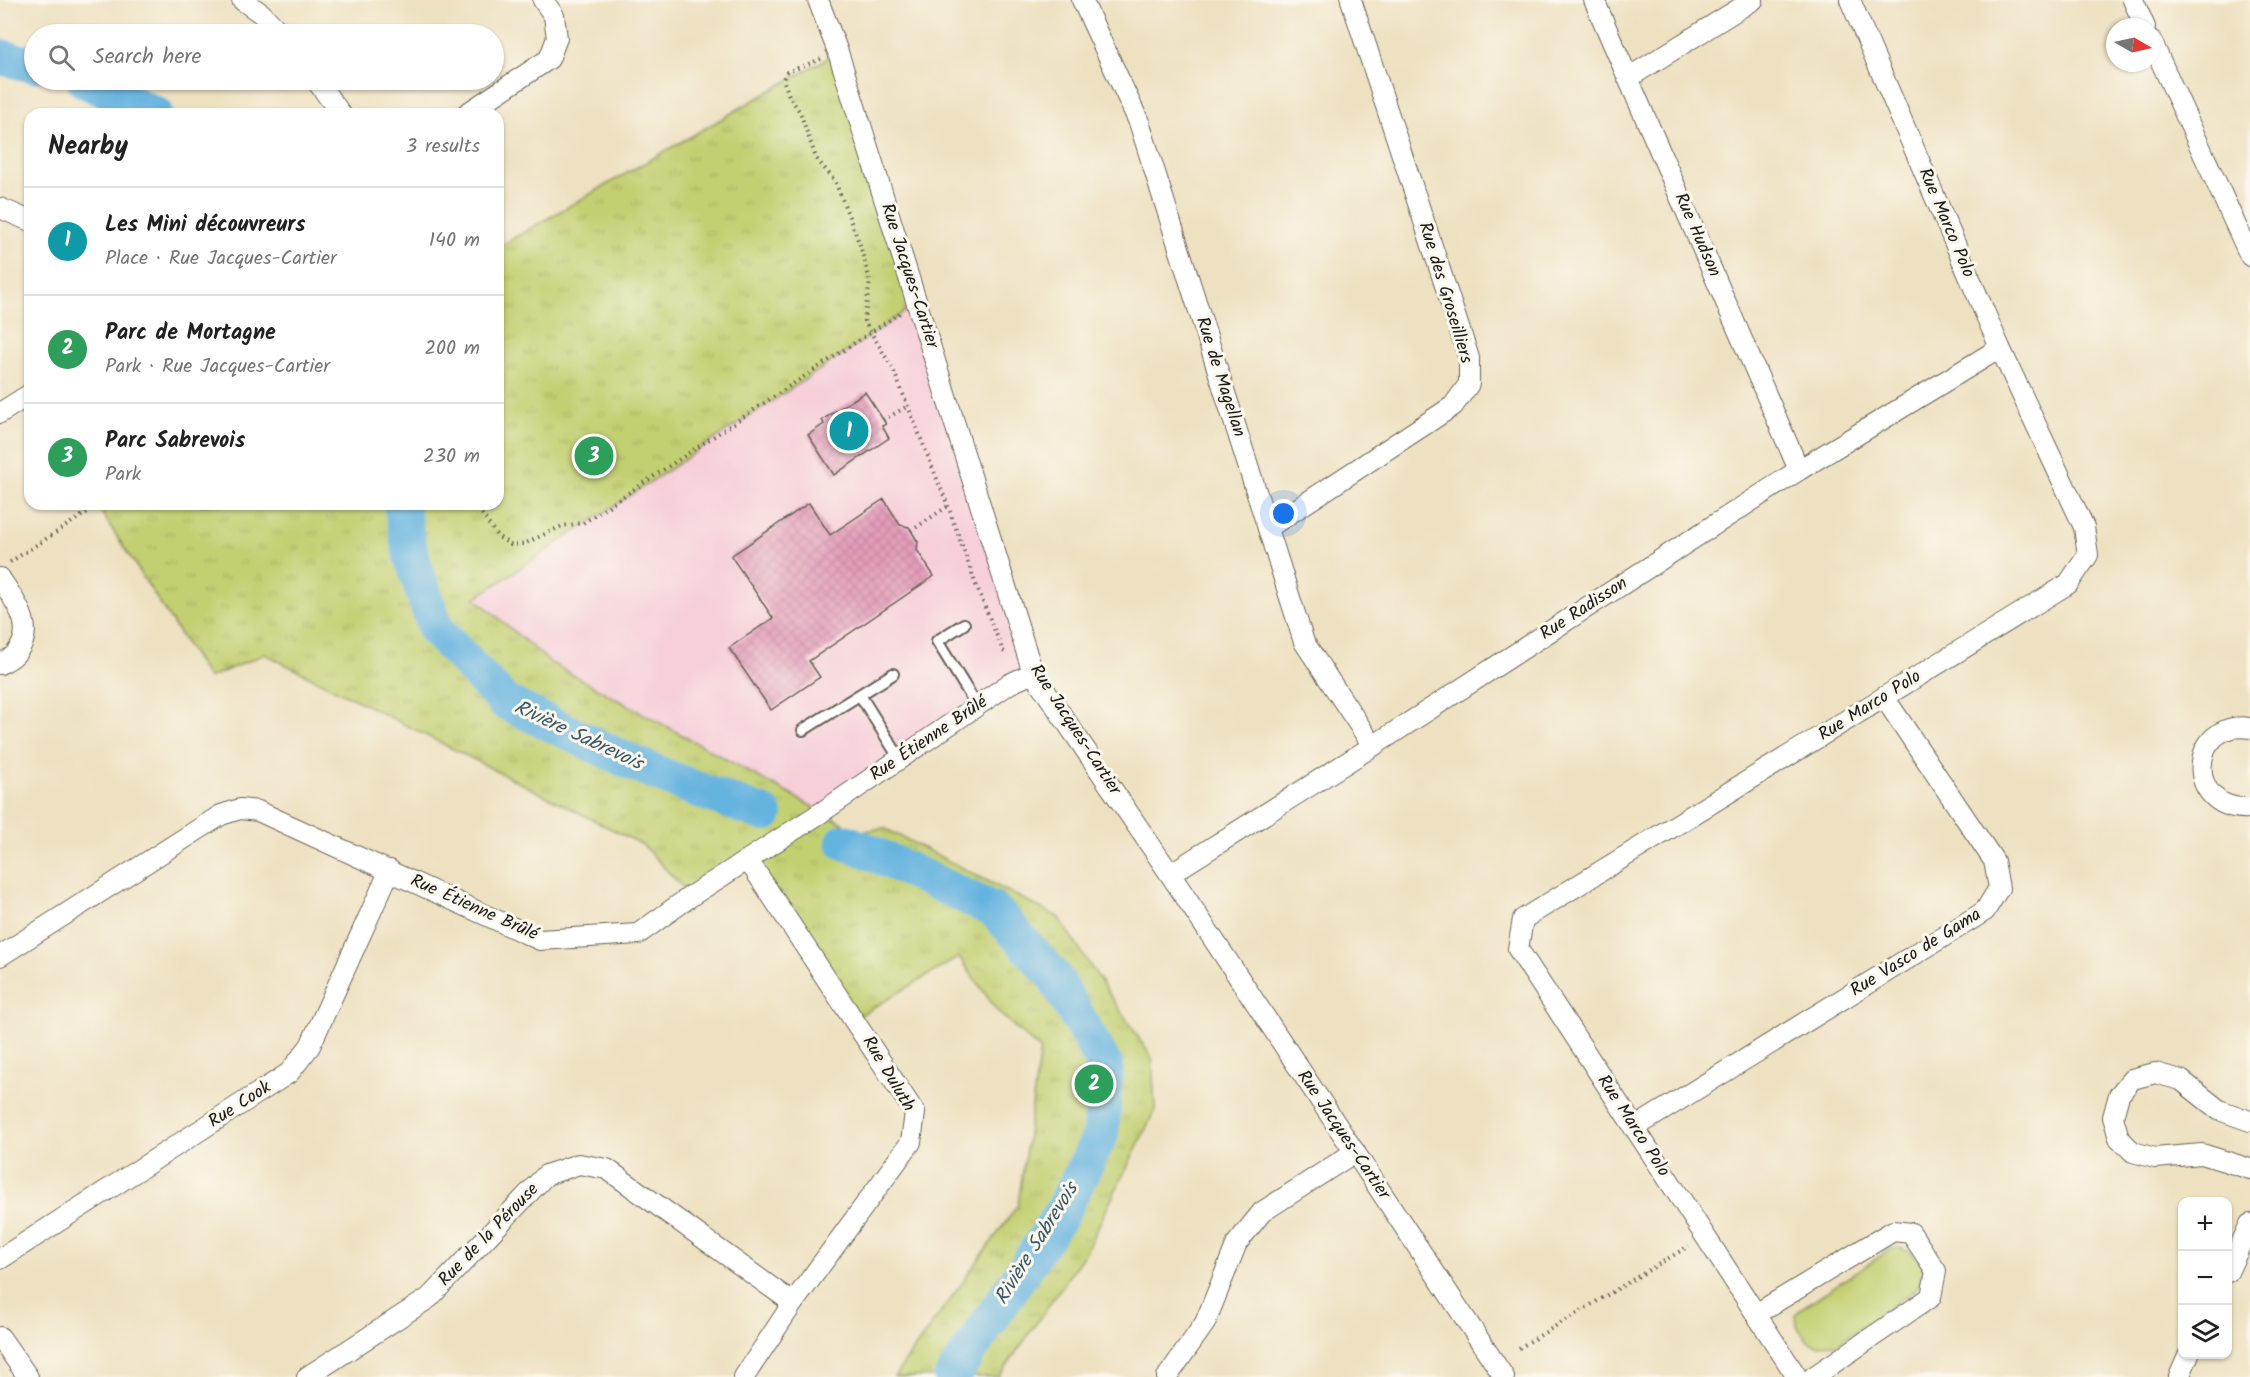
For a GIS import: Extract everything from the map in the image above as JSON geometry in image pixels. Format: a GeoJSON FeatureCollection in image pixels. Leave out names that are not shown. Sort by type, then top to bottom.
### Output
{"type":"FeatureCollection","features":[{"type":"Feature","properties":{"kind":"street"},"geometry":{"type":"LineString","coordinates":[[242,0],[272,24]]}},
{"type":"Feature","properties":{"kind":"street"},"geometry":{"type":"LineString","coordinates":[[504,89],[549,59],[557,38],[554,16],[543,0]]}},
{"type":"Feature","properties":{"kind":"street","name":"Rue Jacques-Cartier"},"geometry":{"type":"LineString","coordinates":[[818,0],[838,52],[918,302],[1033,673],[1170,874],[1504,1377]]}},
{"type":"Feature","properties":{"kind":"street","name":"Rue de Magellan"},"geometry":{"type":"LineString","coordinates":[[1082,0],[1138,122],[1304,642],[1373,746]]}},
{"type":"Feature","properties":{"kind":"street","name":"Rue des Groseilliers"},"geometry":{"type":"LineString","coordinates":[[1268,528],[1453,406],[1469,384],[1469,358],[1351,0]]}},
{"type":"Feature","properties":{"kind":"street","name":"Rue Hudson"},"geometry":{"type":"LineString","coordinates":[[1594,0],[1799,470]]}},
{"type":"Feature","properties":{"kind":"street"},"geometry":{"type":"LineString","coordinates":[[1628,78],[1753,0]]}},
{"type":"Feature","properties":{"kind":"street","name":"Rue Marco Polo"},"geometry":{"type":"LineString","coordinates":[[1797,1377],[1518,949],[1523,919],[2068,584],[2088,555],[2084,527],[2000,348],[1850,0]]}},
{"type":"Feature","properties":{"kind":"street"},"geometry":{"type":"LineString","coordinates":[[2133,0],[2141,18]]}},
{"type":"Feature","properties":{"kind":"street"},"geometry":{"type":"LineString","coordinates":[[2160,60],[2250,256]]}},
{"type":"Feature","properties":{"kind":"street"},"geometry":{"type":"LineString","coordinates":[[323,90],[337,108]]}},
{"type":"Feature","properties":{"kind":"street"},"geometry":{"type":"LineString","coordinates":[[475,108],[502,90]]}},
{"type":"Feature","properties":{"kind":"street"},"geometry":{"type":"LineString","coordinates":[[0,208],[24,218]]}},
{"type":"Feature","properties":{"kind":"street","name":"Rue Radisson"},"geometry":{"type":"LineString","coordinates":[[1170,874],[1373,746],[1799,470],[2000,348]]}},
{"type":"Feature","properties":{"kind":"street"},"geometry":{"type":"LineString","coordinates":[[0,413],[24,398]]}},
{"type":"Feature","properties":{"kind":"street"},"geometry":{"type":"LineString","coordinates":[[0,664],[16,653],[25,637],[24,617],[5,571]]}},
{"type":"Feature","properties":{"kind":"street","name":"Rue Étienne Brûlé"},"geometry":{"type":"LineString","coordinates":[[0,956],[221,815],[240,809],[258,811],[540,940],[638,934],[691,896],[748,861],[1009,684],[1033,673]]}},
{"type":"Feature","properties":{"kind":"street","name":"Rue Vasco de Gama"},"geometry":{"type":"LineString","coordinates":[[1634,1128],[1985,911],[1999,888],[1994,861],[1884,697]]}},
{"type":"Feature","properties":{"kind":"street"},"geometry":{"type":"LineString","coordinates":[[2250,728],[2229,729],[2217,735],[2205,750],[2201,769],[2207,789],[2222,804],[2235,809],[2250,808]]}},
{"type":"Feature","properties":{"kind":"street","name":"Rue Duluth"},"geometry":{"type":"LineString","coordinates":[[744,1377],[793,1303],[911,1142],[915,1113],[748,861]]}},
{"type":"Feature","properties":{"kind":"street","name":"Rue Cook"},"geometry":{"type":"LineString","coordinates":[[0,1259],[290,1073],[310,1046],[390,870]]}},
{"type":"Feature","properties":{"kind":"street"},"geometry":{"type":"LineString","coordinates":[[2250,1121],[2219,1110],[2181,1080],[2155,1073],[2132,1079],[2120,1095],[2113,1117],[2119,1138],[2133,1152],[2155,1158],[2202,1154],[2250,1170]]}},
{"type":"Feature","properties":{"kind":"street"},"geometry":{"type":"LineString","coordinates":[[1167,1377],[1205,1323],[1237,1243],[1262,1212],[1355,1152]]}},
{"type":"Feature","properties":{"kind":"street","name":"Rue de la Pérouse"},"geometry":{"type":"LineString","coordinates":[[307,1377],[429,1298],[546,1175],[579,1164],[607,1168],[793,1303]]}},
{"type":"Feature","properties":{"kind":"street"},"geometry":{"type":"LineString","coordinates":[[2232,1263],[2250,1224]]}},
{"type":"Feature","properties":{"kind":"street"},"geometry":{"type":"LineString","coordinates":[[1756,1314],[1893,1231],[1911,1233],[1936,1270],[1931,1297],[1813,1377]]}},
{"type":"Feature","properties":{"kind":"street"},"geometry":{"type":"LineString","coordinates":[[0,1337],[28,1377]]}},
{"type":"Feature","properties":{"kind":"street"},"geometry":{"type":"LineString","coordinates":[[2179,1377],[2187,1359]]}},
{"type":"Feature","properties":{"kind":"lane"},"geometry":{"type":"LineString","coordinates":[[964,624],[937,641],[977,706]]}},
{"type":"Feature","properties":{"kind":"lane"},"geometry":{"type":"LineString","coordinates":[[803,730],[893,674]]}},
{"type":"Feature","properties":{"kind":"lane"},"geometry":{"type":"LineString","coordinates":[[860,695],[900,759]]}},
{"type":"Feature","properties":{"kind":"path"},"geometry":{"type":"LineString","coordinates":[[838,52],[787,72],[783,79],[789,96],[800,112],[816,158],[835,181],[860,245],[870,281],[864,321],[893,369],[1003,651],[1009,653],[1025,647]]}},
{"type":"Feature","properties":{"kind":"path"},"geometry":{"type":"LineString","coordinates":[[479,510],[496,536],[511,545],[524,544],[562,526],[583,523],[918,302]]}},
{"type":"Feature","properties":{"kind":"path"},"geometry":{"type":"LineString","coordinates":[[883,420],[908,406]]}},
{"type":"Feature","properties":{"kind":"path"},"geometry":{"type":"LineString","coordinates":[[911,531],[948,506]]}},
{"type":"Feature","properties":{"kind":"path"},"geometry":{"type":"LineString","coordinates":[[5,571],[91,510]]}},
{"type":"Feature","properties":{"kind":"path"},"geometry":{"type":"LineString","coordinates":[[1519,1348],[1705,1237]]}},
{"type":"Feature","properties":{"kind":"shaded area"},"geometry":{"type":"Polygon","coordinates":[[[918,302],[1033,673],[822,812],[551,663],[475,598],[866,339],[918,302]]]}},
{"type":"Feature","properties":{"kind":"green space"},"geometry":{"type":"Polygon","coordinates":[[[838,52],[918,302],[866,339],[475,598],[551,663],[822,812],[859,832],[884,828],[1058,917],[1152,1058],[1155,1110],[1085,1253],[999,1377],[894,1377],[1018,1205],[1040,1050],[998,1012],[959,957],[854,1019],[748,861],[691,896],[643,845],[265,654],[208,678],[100,510],[504,510],[504,244],[838,52]]]}},
{"type":"Feature","properties":{"kind":"green space"},"geometry":{"type":"Polygon","coordinates":[[[1899,1248],[1910,1251],[1923,1265],[1923,1277],[1916,1289],[1837,1344],[1817,1345],[1807,1341],[1797,1326],[1796,1314],[1803,1307],[1891,1249],[1899,1248]]]}},
{"type":"Feature","properties":{"kind":"building"},"geometry":{"type":"Polygon","coordinates":[[[865,392],[886,424],[882,426],[889,438],[834,475],[808,435],[824,424],[822,420],[865,392]]]}},
{"type":"Feature","properties":{"kind":"building"},"geometry":{"type":"Polygon","coordinates":[[[884,499],[900,525],[909,527],[918,542],[917,550],[934,576],[809,661],[820,677],[771,710],[729,648],[773,618],[731,556],[809,503],[830,535],[884,499]]]}},
{"type":"Feature","properties":{"kind":"waterway","name":"Rivière Sabrevois"},"geometry":{"type":"LineString","coordinates":[[0,57],[24,63]]}},
{"type":"Feature","properties":{"kind":"waterway","name":"Rivière Sabrevois"},"geometry":{"type":"LineString","coordinates":[[105,90],[142,108]]}},
{"type":"Feature","properties":{"kind":"waterway","name":"Rivière Sabrevois"},"geometry":{"type":"LineString","coordinates":[[402,510],[410,552],[436,630],[505,702],[628,761],[765,814]]}},
{"type":"Feature","properties":{"kind":"waterway","name":"Rivière Sabrevois"},"geometry":{"type":"LineString","coordinates":[[844,842],[994,910],[1054,976],[1106,1067],[1101,1134],[1060,1216],[952,1377]]}},
{"type":"Feature","properties":{"kind":"place","name":"Les Mini découvreurs"},"geometry":{"type":"Point","coordinates":[849,431]}},
{"type":"Feature","properties":{"kind":"place","name":"Parc Sabrevois"},"geometry":{"type":"Point","coordinates":[594,456]}},
{"type":"Feature","properties":{"kind":"place","name":"Parc de Mortagne"},"geometry":{"type":"Point","coordinates":[1094,1084]}}]}
